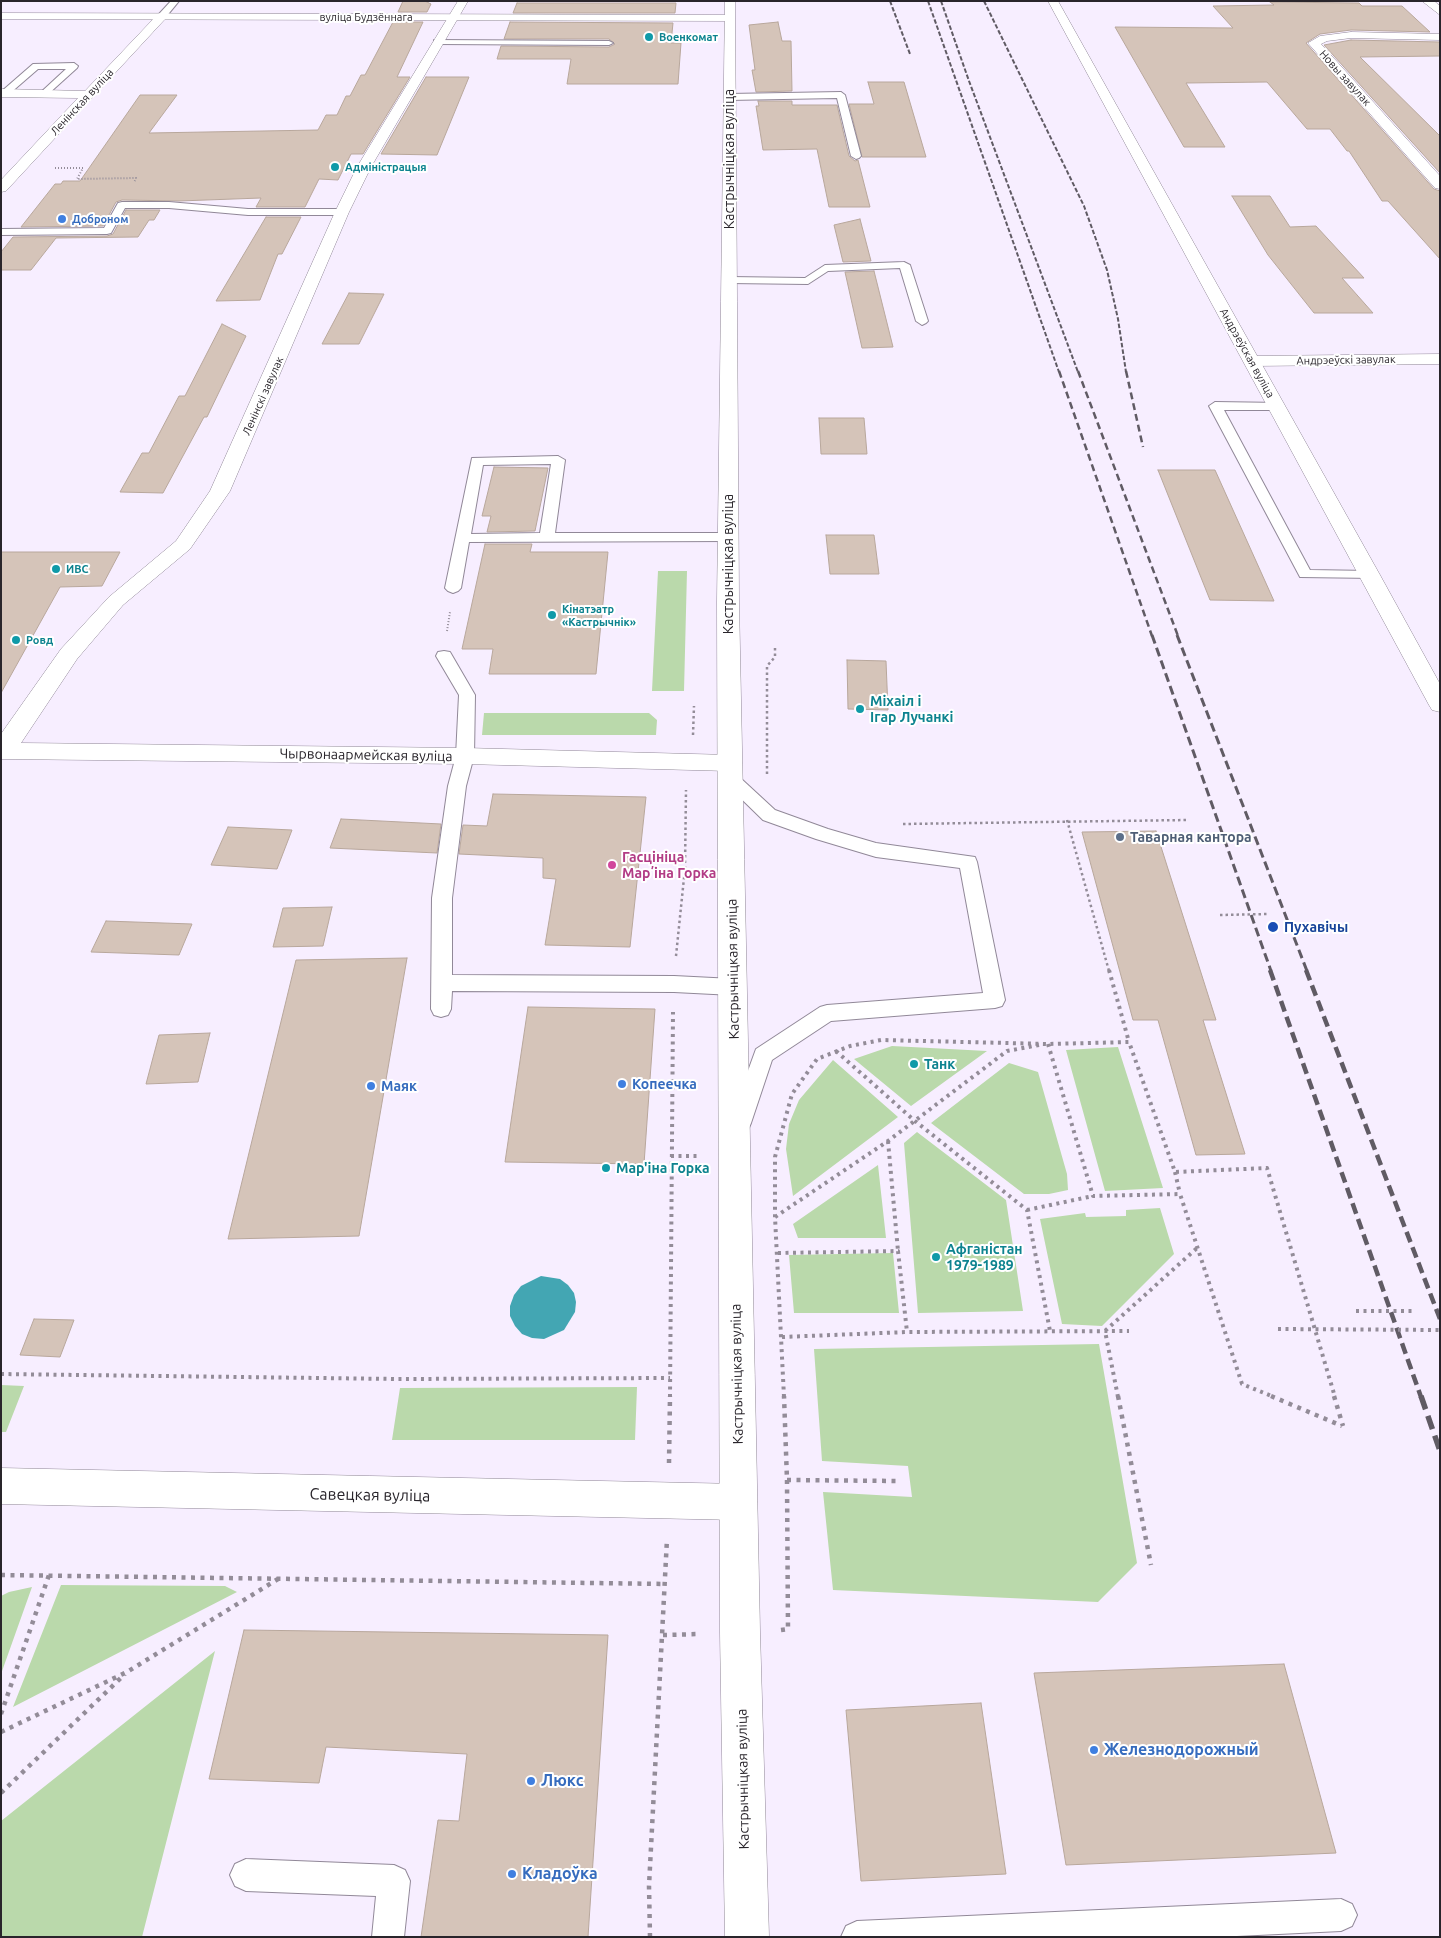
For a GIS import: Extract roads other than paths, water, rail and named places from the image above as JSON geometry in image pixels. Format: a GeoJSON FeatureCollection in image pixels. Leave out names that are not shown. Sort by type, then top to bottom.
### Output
{"type":"FeatureCollection","features":[{"type":"Feature","properties":{"kind":"street","name":"Ленінскі завулак"},"geometry":{"type":"LineString","coordinates":[[4,751],[69,654],[116,601],[183,545],[220,491],[342,212],[364,167],[462,1]]}},
{"type":"Feature","properties":{"kind":"street","name":"Кастрычніцкая вуліца"},"geometry":{"type":"LineString","coordinates":[[730,1],[728,537],[730,770],[738,1502],[747,1937]]}},
{"type":"Feature","properties":{"kind":"street","name":"Андрэеўская вуліца"},"geometry":{"type":"LineString","coordinates":[[1053,1],[1440,705]]}},
{"type":"Feature","properties":{"kind":"street"},"geometry":{"type":"LineString","coordinates":[[1427,1],[1440,12]]}},
{"type":"Feature","properties":{"kind":"street","name":"вуліца Будзённага"},"geometry":{"type":"LineString","coordinates":[[1,16],[730,18]]}},
{"type":"Feature","properties":{"kind":"street","name":"Ленінская вуліца"},"geometry":{"type":"LineString","coordinates":[[1,188],[162,16]]}},
{"type":"Feature","properties":{"kind":"street","name":"Новы завулак"},"geometry":{"type":"LineString","coordinates":[[1440,36],[1351,35],[1324,38],[1314,43],[1440,185]]}},
{"type":"Feature","properties":{"kind":"street"},"geometry":{"type":"LineString","coordinates":[[3,93],[89,95]]}},
{"type":"Feature","properties":{"kind":"street","name":"Андрэеўскі завулак"},"geometry":{"type":"LineString","coordinates":[[1252,361],[1440,359]]}},
{"type":"Feature","properties":{"kind":"street","name":"Чырвонаармейская вуліца"},"geometry":{"type":"LineString","coordinates":[[4,751],[465,756],[689,762],[730,770]]}},
{"type":"Feature","properties":{"kind":"street","name":"Савецкая вуліца"},"geometry":{"type":"LineString","coordinates":[[1,1486],[667,1502],[738,1502]]}},
{"type":"Feature","properties":{"kind":"lane"},"geometry":{"type":"LineString","coordinates":[[162,16],[175,1]]}},
{"type":"Feature","properties":{"kind":"lane"},"geometry":{"type":"LineString","coordinates":[[437,42],[609,43]]}},
{"type":"Feature","properties":{"kind":"lane"},"geometry":{"type":"LineString","coordinates":[[3,93],[36,66],[74,66],[43,94]]}},
{"type":"Feature","properties":{"kind":"lane"},"geometry":{"type":"LineString","coordinates":[[729,98],[841,95],[856,156]]}},
{"type":"Feature","properties":{"kind":"lane"},"geometry":{"type":"LineString","coordinates":[[1,232],[107,231],[122,205],[169,205],[248,212],[342,212]]}},
{"type":"Feature","properties":{"kind":"lane"},"geometry":{"type":"LineString","coordinates":[[729,280],[808,281],[825,268],[904,265],[922,321]]}},
{"type":"Feature","properties":{"kind":"lane"},"geometry":{"type":"LineString","coordinates":[[1277,406],[1215,406],[1304,574],[1370,575]]}},
{"type":"Feature","properties":{"kind":"lane"},"geometry":{"type":"LineString","coordinates":[[453,588],[477,461],[558,460],[547,537]]}},
{"type":"Feature","properties":{"kind":"lane"},"geometry":{"type":"LineString","coordinates":[[462,538],[728,537]]}},
{"type":"Feature","properties":{"kind":"lane"},"geometry":{"type":"LineString","coordinates":[[441,1009],[442,898],[457,786],[465,756],[467,695],[444,656]]}},
{"type":"Feature","properties":{"kind":"lane"},"geometry":{"type":"LineString","coordinates":[[730,770],[769,816],[876,850],[968,862],[995,1000],[827,1013],[763,1055],[734,1141]]}},
{"type":"Feature","properties":{"kind":"lane"},"geometry":{"type":"LineString","coordinates":[[442,983],[674,984],[733,987]]}},
{"type":"Feature","properties":{"kind":"lane"},"geometry":{"type":"LineString","coordinates":[[246,1875],[394,1882],[388,1937]]}},
{"type":"Feature","properties":{"kind":"lane"},"geometry":{"type":"LineString","coordinates":[[857,1937],[1342,1915]]}},
{"type":"Feature","properties":{"kind":"water"},"geometry":{"type":"Polygon","coordinates":[[[541,1276],[560,1279],[574,1293],[576,1302],[575,1312],[564,1330],[544,1339],[532,1338],[522,1334],[510,1316],[510,1306],[514,1295],[521,1286],[541,1276]]]}},
{"type":"Feature","properties":{"kind":"railway"},"geometry":{"type":"LineString","coordinates":[[890,1],[910,54]]}},
{"type":"Feature","properties":{"kind":"railway"},"geometry":{"type":"LineString","coordinates":[[928,1],[1059,372]]}},
{"type":"Feature","properties":{"kind":"railway"},"geometry":{"type":"LineString","coordinates":[[941,1],[1078,372]]}},
{"type":"Feature","properties":{"kind":"railway"},"geometry":{"type":"LineString","coordinates":[[984,1],[1084,206],[1107,270],[1118,319],[1126,372]]}},
{"type":"Feature","properties":{"kind":"railway"},"geometry":{"type":"LineString","coordinates":[[1059,371],[1152,636]]}},
{"type":"Feature","properties":{"kind":"railway"},"geometry":{"type":"LineString","coordinates":[[1078,371],[1178,636]]}},
{"type":"Feature","properties":{"kind":"railway"},"geometry":{"type":"LineString","coordinates":[[1126,371],[1143,447]]}},
{"type":"Feature","properties":{"kind":"railway"},"geometry":{"type":"LineString","coordinates":[[1152,635],[1271,971]]}},
{"type":"Feature","properties":{"kind":"railway"},"geometry":{"type":"LineString","coordinates":[[1177,635],[1307,971]]}},
{"type":"Feature","properties":{"kind":"railway"},"geometry":{"type":"LineString","coordinates":[[1270,970],[1421,1397]]}},
{"type":"Feature","properties":{"kind":"railway"},"geometry":{"type":"LineString","coordinates":[[1306,970],[1440,1319]]}},
{"type":"Feature","properties":{"kind":"railway"},"geometry":{"type":"LineString","coordinates":[[1421,1396],[1440,1451]]}},
{"type":"Feature","properties":{"kind":"place","name":"Военкомат"},"geometry":{"type":"Point","coordinates":[649,37]}},
{"type":"Feature","properties":{"kind":"place","name":"Адміністрацыя"},"geometry":{"type":"Point","coordinates":[335,167]}},
{"type":"Feature","properties":{"kind":"place","name":"Доброном"},"geometry":{"type":"Point","coordinates":[62,219]}},
{"type":"Feature","properties":{"kind":"place","name":"ИВС"},"geometry":{"type":"Point","coordinates":[56,569]}},
{"type":"Feature","properties":{"kind":"place","name":"Кінатэатр «Кастрычнік»"},"geometry":{"type":"Point","coordinates":[552,615]}},
{"type":"Feature","properties":{"kind":"place","name":"Ровд"},"geometry":{"type":"Point","coordinates":[16,640]}},
{"type":"Feature","properties":{"kind":"place","name":"Міхаіл і Ігар Лучанкі"},"geometry":{"type":"Point","coordinates":[860,709]}},
{"type":"Feature","properties":{"kind":"place","name":"Таварная кантора"},"geometry":{"type":"Point","coordinates":[1120,837]}},
{"type":"Feature","properties":{"kind":"place","name":"Гасцініца Марʼіна Горка"},"geometry":{"type":"Point","coordinates":[612,865]}},
{"type":"Feature","properties":{"kind":"place","name":"Пухавічы"},"geometry":{"type":"Point","coordinates":[1273,927]}},
{"type":"Feature","properties":{"kind":"place","name":"Танк"},"geometry":{"type":"Point","coordinates":[914,1064]}},
{"type":"Feature","properties":{"kind":"place","name":"Копеечка"},"geometry":{"type":"Point","coordinates":[622,1084]}},
{"type":"Feature","properties":{"kind":"place","name":"Маяк"},"geometry":{"type":"Point","coordinates":[371,1086]}},
{"type":"Feature","properties":{"kind":"place","name":"Мар'іна Горка"},"geometry":{"type":"Point","coordinates":[606,1168]}},
{"type":"Feature","properties":{"kind":"place","name":"Афганістан 1979-1989"},"geometry":{"type":"Point","coordinates":[936,1257]}},
{"type":"Feature","properties":{"kind":"place","name":"Железнодорожный"},"geometry":{"type":"Point","coordinates":[1094,1750]}},
{"type":"Feature","properties":{"kind":"place","name":"Люкс"},"geometry":{"type":"Point","coordinates":[531,1781]}},
{"type":"Feature","properties":{"kind":"place","name":"Кладоўка"},"geometry":{"type":"Point","coordinates":[512,1874]}}]}
